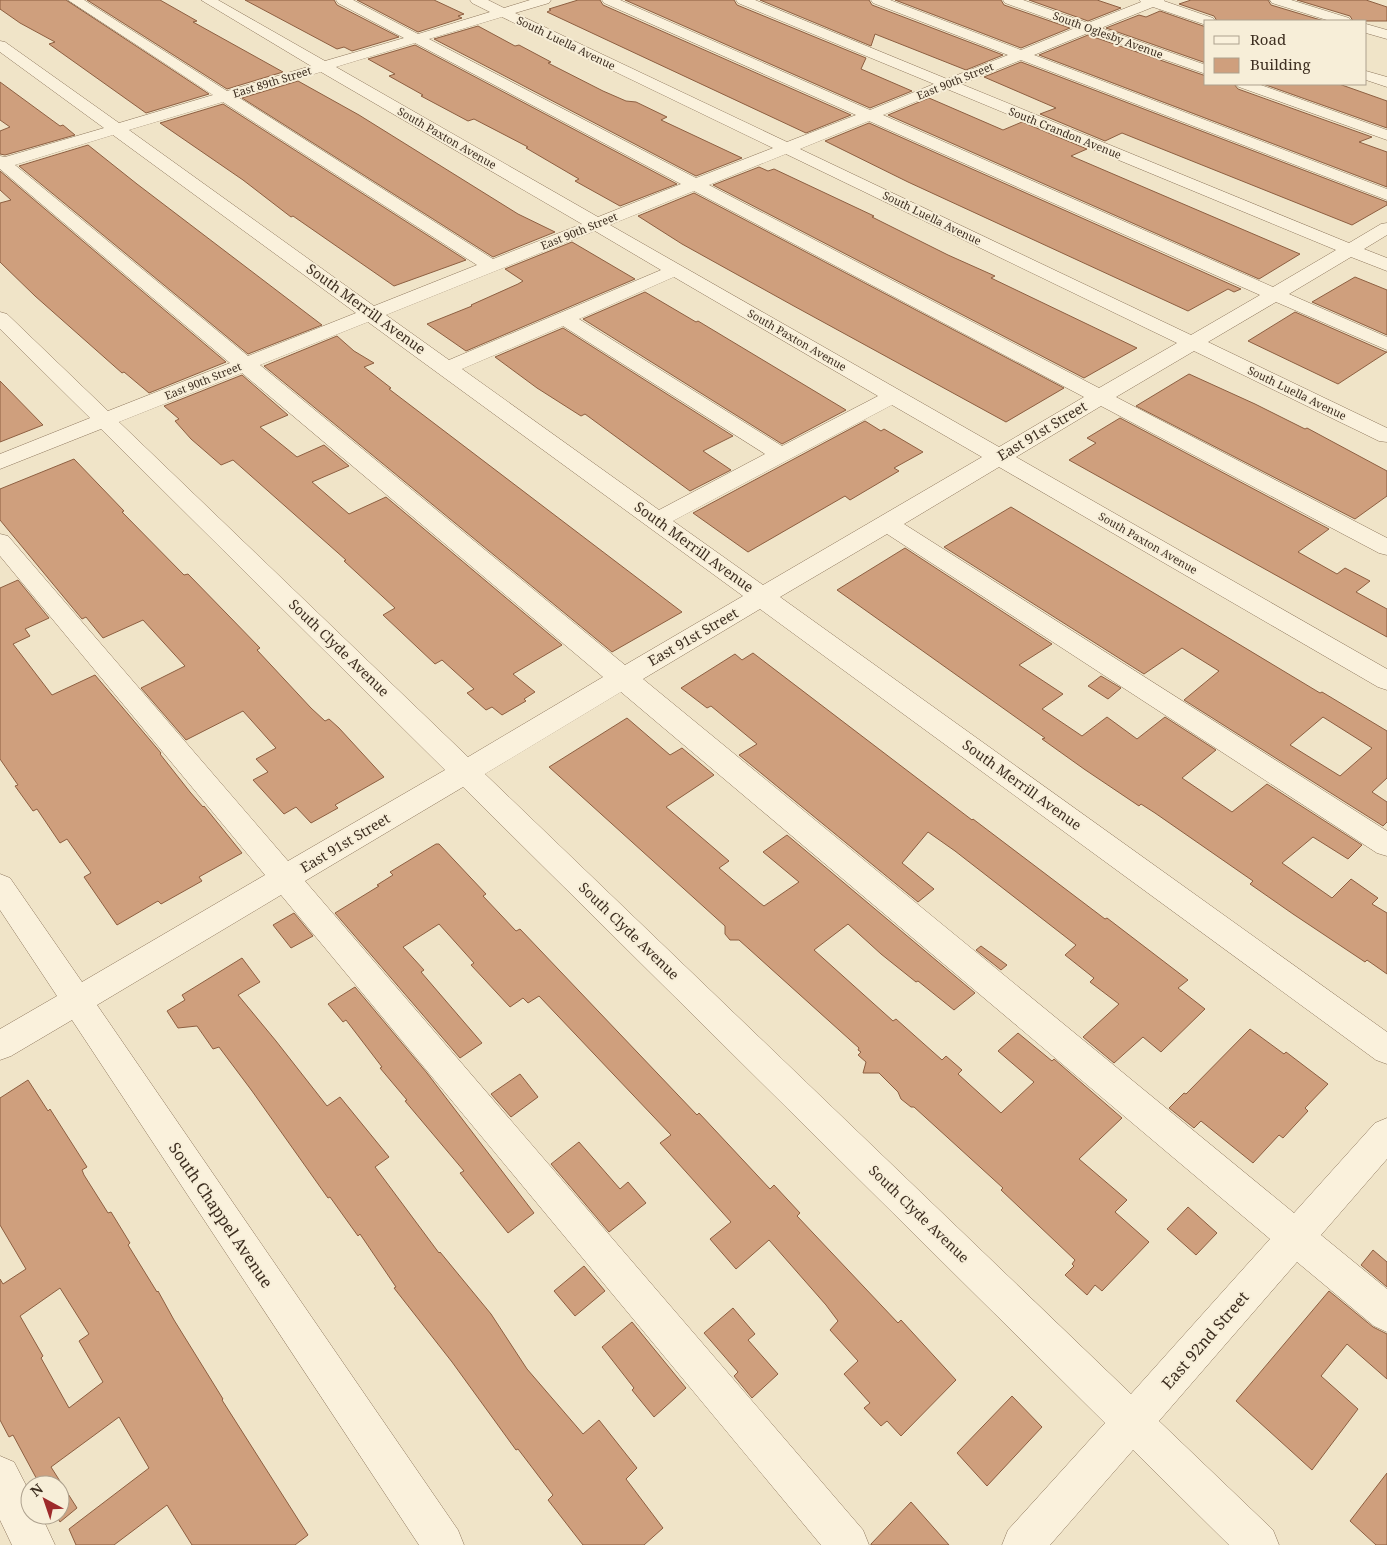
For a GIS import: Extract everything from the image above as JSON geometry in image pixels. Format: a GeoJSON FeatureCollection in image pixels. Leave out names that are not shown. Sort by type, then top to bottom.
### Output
{"type":"FeatureCollection","features":[{"type":"Feature","properties":{"kind":"street"},"geometry":{"type":"LineString","coordinates":[[75,0],[491,266]]}},
{"type":"Feature","properties":{"kind":"street","name":"South Paxton Avenue"},"geometry":{"type":"LineString","coordinates":[[208,0],[1387,681]]}},
{"type":"Feature","properties":{"kind":"street"},"geometry":{"type":"LineString","coordinates":[[343,0],[1387,548]]}},
{"type":"Feature","properties":{"kind":"street","name":"South Luella Avenue"},"geometry":{"type":"LineString","coordinates":[[477,0],[1387,436]]}},
{"type":"Feature","properties":{"kind":"street","name":"East 89th Street"},"geometry":{"type":"LineString","coordinates":[[1,162],[544,0]]}},
{"type":"Feature","properties":{"kind":"street"},"geometry":{"type":"LineString","coordinates":[[609,0],[1387,344]]}},
{"type":"Feature","properties":{"kind":"street"},"geometry":{"type":"LineString","coordinates":[[878,0],[1387,195]]}},
{"type":"Feature","properties":{"kind":"street","name":"South Oglesby Avenue"},"geometry":{"type":"LineString","coordinates":[[1010,0],[1204,69]]}},
{"type":"Feature","properties":{"kind":"street"},"geometry":{"type":"LineString","coordinates":[[1277,0],[1341,20]]}},
{"type":"Feature","properties":{"kind":"street","name":"South Crandon Avenue"},"geometry":{"type":"LineString","coordinates":[[753,1],[947,84],[1387,265]]}},
{"type":"Feature","properties":{"kind":"street"},"geometry":{"type":"LineString","coordinates":[[1152,1],[1205,20]]}},
{"type":"Feature","properties":{"kind":"street","name":"East 90th Street"},"geometry":{"type":"LineString","coordinates":[[0,462],[1152,1]]}},
{"type":"Feature","properties":{"kind":"street"},"geometry":{"type":"LineString","coordinates":[[1367,28],[1387,35]]}},
{"type":"Feature","properties":{"kind":"street","name":"South Merrill Avenue"},"geometry":{"type":"LineString","coordinates":[[0,44],[1387,1050]]}},
{"type":"Feature","properties":{"kind":"street"},"geometry":{"type":"LineString","coordinates":[[1367,75],[1387,82]]}},
{"type":"Feature","properties":{"kind":"street"},"geometry":{"type":"LineString","coordinates":[[1247,85],[1387,135]]}},
{"type":"Feature","properties":{"kind":"street"},"geometry":{"type":"LineString","coordinates":[[1,162],[1387,1313]]}},
{"type":"Feature","properties":{"kind":"street","name":"East 91st Street"},"geometry":{"type":"LineString","coordinates":[[0,1046],[1387,228]]}},
{"type":"Feature","properties":{"kind":"street"},"geometry":{"type":"LineString","coordinates":[[447,368],[676,270]]}},
{"type":"Feature","properties":{"kind":"street","name":"South Clyde Avenue"},"geometry":{"type":"LineString","coordinates":[[0,318],[1258,1545]]}},
{"type":"Feature","properties":{"kind":"street"},"geometry":{"type":"LineString","coordinates":[[564,318],[781,455]]}},
{"type":"Feature","properties":{"kind":"street"},"geometry":{"type":"LineString","coordinates":[[657,520],[893,396]]}},
{"type":"Feature","properties":{"kind":"street"},"geometry":{"type":"LineString","coordinates":[[886,523],[1387,845]]}},
{"type":"Feature","properties":{"kind":"street"},"geometry":{"type":"LineString","coordinates":[[0,541],[848,1545]]}},
{"type":"Feature","properties":{"kind":"street","name":"South Chappel Avenue"},"geometry":{"type":"LineString","coordinates":[[0,886],[443,1545]]}},
{"type":"Feature","properties":{"kind":"street","name":"East 92nd Street"},"geometry":{"type":"LineString","coordinates":[[1023,1545],[1387,1134]]}},
{"type":"Feature","properties":{"kind":"street"},"geometry":{"type":"LineString","coordinates":[[0,1476],[34,1545]]}},
{"type":"Feature","properties":{"kind":"building"},"geometry":{"type":"Polygon","coordinates":[[[0,0],[66,0],[209,94],[146,113],[49,44],[55,42],[20,23],[0,9],[0,0]]]}},
{"type":"Feature","properties":{"kind":"building"},"geometry":{"type":"Polygon","coordinates":[[[87,0],[160,0],[197,21],[193,22],[283,72],[227,89],[87,0]]]}},
{"type":"Feature","properties":{"kind":"building"},"geometry":{"type":"Polygon","coordinates":[[[245,0],[334,0],[337,5],[399,37],[352,51],[344,47],[337,49],[245,0]]]}},
{"type":"Feature","properties":{"kind":"building"},"geometry":{"type":"Polygon","coordinates":[[[357,0],[434,0],[464,14],[458,16],[462,18],[418,32],[357,0]]]}},
{"type":"Feature","properties":{"kind":"building"},"geometry":{"type":"Polygon","coordinates":[[[578,0],[600,0],[603,5],[851,115],[806,133],[547,12],[551,10],[549,9],[578,0]]]}},
{"type":"Feature","properties":{"kind":"building"},"geometry":{"type":"Polygon","coordinates":[[[625,0],[734,0],[737,5],[866,58],[861,69],[912,91],[870,108],[625,0]]]}},
{"type":"Feature","properties":{"kind":"building"},"geometry":{"type":"Polygon","coordinates":[[[760,0],[869,0],[872,5],[1003,55],[966,70],[875,34],[871,46],[760,0]]]}},
{"type":"Feature","properties":{"kind":"building"},"geometry":{"type":"Polygon","coordinates":[[[895,0],[1001,0],[1004,5],[1070,28],[1021,48],[895,0]]]}},
{"type":"Feature","properties":{"kind":"building"},"geometry":{"type":"Polygon","coordinates":[[[1029,0],[1097,0],[1121,8],[1088,21],[1029,0]]]}},
{"type":"Feature","properties":{"kind":"building"},"geometry":{"type":"Polygon","coordinates":[[[1191,0],[1268,0],[1271,5],[1321,20],[1216,20],[1214,16],[1179,4],[1191,0]]]}},
{"type":"Feature","properties":{"kind":"building"},"geometry":{"type":"Polygon","coordinates":[[[1297,0],[1366,0],[1387,7],[1387,21],[1352,20],[1350,16],[1297,0]]]}},
{"type":"Feature","properties":{"kind":"building"},"geometry":{"type":"Polygon","coordinates":[[[1160,11],[1204,26],[1204,62],[1106,28],[1139,15],[1146,17],[1160,11]]]}},
{"type":"Feature","properties":{"kind":"building"},"geometry":{"type":"Polygon","coordinates":[[[478,26],[515,46],[519,45],[551,62],[548,63],[603,91],[626,101],[636,102],[667,117],[661,120],[742,158],[696,176],[434,39],[478,26]]]}},
{"type":"Feature","properties":{"kind":"building"},"geometry":{"type":"Polygon","coordinates":[[[1088,35],[1204,75],[1204,85],[1235,85],[1238,89],[1372,137],[1359,142],[1387,152],[1387,187],[1039,55],[1088,35]]]}},
{"type":"Feature","properties":{"kind":"building"},"geometry":{"type":"Polygon","coordinates":[[[415,45],[677,184],[620,206],[575,181],[579,179],[526,148],[528,147],[474,119],[468,121],[421,96],[423,95],[389,76],[395,74],[368,59],[415,45]]]}},
{"type":"Feature","properties":{"kind":"building"},"geometry":{"type":"Polygon","coordinates":[[[1021,62],[1387,202],[1387,205],[1352,225],[1122,133],[1105,141],[1040,114],[1056,108],[984,77],[1021,62]]]}},
{"type":"Feature","properties":{"kind":"building"},"geometry":{"type":"Polygon","coordinates":[[[298,81],[359,115],[518,214],[555,232],[493,257],[242,98],[298,81]]]}},
{"type":"Feature","properties":{"kind":"building"},"geometry":{"type":"Polygon","coordinates":[[[0,82],[75,135],[5,155],[0,154],[0,131],[10,127],[0,120],[0,82]]]}},
{"type":"Feature","properties":{"kind":"building"},"geometry":{"type":"Polygon","coordinates":[[[1266,85],[1342,85],[1387,101],[1387,128],[1266,85]]]}},
{"type":"Feature","properties":{"kind":"building"},"geometry":{"type":"Polygon","coordinates":[[[929,98],[1003,130],[1022,122],[1087,149],[1071,156],[1300,254],[1259,279],[888,115],[929,98]]]}},
{"type":"Feature","properties":{"kind":"building"},"geometry":{"type":"Polygon","coordinates":[[[223,104],[466,260],[394,286],[293,216],[291,217],[243,180],[160,123],[223,104]]]}},
{"type":"Feature","properties":{"kind":"building"},"geometry":{"type":"Polygon","coordinates":[[[869,123],[1241,289],[1234,292],[1228,289],[1188,311],[908,182],[825,141],[869,123]]]}},
{"type":"Feature","properties":{"kind":"building"},"geometry":{"type":"Polygon","coordinates":[[[88,145],[322,325],[248,354],[19,166],[88,145]]]}},
{"type":"Feature","properties":{"kind":"building"},"geometry":{"type":"Polygon","coordinates":[[[759,167],[768,171],[774,169],[874,216],[872,217],[995,276],[991,278],[1137,348],[1084,378],[713,185],[759,167]]]}},
{"type":"Feature","properties":{"kind":"building"},"geometry":{"type":"Polygon","coordinates":[[[0,171],[226,362],[149,393],[124,372],[122,373],[35,296],[0,262],[0,203],[11,200],[0,190],[0,171]]]}},
{"type":"Feature","properties":{"kind":"building"},"geometry":{"type":"Polygon","coordinates":[[[694,193],[1064,388],[1006,422],[682,244],[638,216],[694,193]]]}},
{"type":"Feature","properties":{"kind":"building"},"geometry":{"type":"Polygon","coordinates":[[[572,242],[635,279],[466,351],[427,324],[472,306],[518,284],[523,281],[505,269],[572,242]]]}},
{"type":"Feature","properties":{"kind":"building"},"geometry":{"type":"Polygon","coordinates":[[[1355,277],[1387,290],[1387,335],[1312,302],[1355,277]]]}},
{"type":"Feature","properties":{"kind":"building"},"geometry":{"type":"Polygon","coordinates":[[[645,292],[696,322],[698,321],[846,410],[782,444],[583,319],[645,292]]]}},
{"type":"Feature","properties":{"kind":"building"},"geometry":{"type":"Polygon","coordinates":[[[1295,312],[1387,352],[1338,384],[1248,341],[1295,312]]]}},
{"type":"Feature","properties":{"kind":"building"},"geometry":{"type":"Polygon","coordinates":[[[563,328],[733,436],[703,451],[731,470],[690,491],[585,414],[581,416],[537,388],[495,357],[563,328]]]}},
{"type":"Feature","properties":{"kind":"building"},"geometry":{"type":"Polygon","coordinates":[[[337,336],[354,351],[374,363],[364,367],[391,388],[389,389],[682,612],[612,652],[264,366],[337,336]]]}},
{"type":"Feature","properties":{"kind":"building"},"geometry":{"type":"Polygon","coordinates":[[[1189,374],[1305,429],[1307,428],[1387,471],[1387,496],[1355,519],[1136,406],[1189,374]]]}},
{"type":"Feature","properties":{"kind":"building"},"geometry":{"type":"Polygon","coordinates":[[[242,375],[288,415],[260,427],[297,457],[324,445],[349,466],[312,482],[349,514],[386,497],[562,645],[513,674],[535,692],[524,699],[526,701],[502,715],[492,707],[486,710],[467,693],[474,689],[442,660],[435,664],[383,615],[395,608],[344,561],[346,560],[233,460],[221,465],[191,439],[175,421],[179,419],[164,406],[242,375]]]}},
{"type":"Feature","properties":{"kind":"building"},"geometry":{"type":"Polygon","coordinates":[[[0,381],[43,425],[0,442],[0,381]]]}},
{"type":"Feature","properties":{"kind":"building"},"geometry":{"type":"Polygon","coordinates":[[[1120,418],[1329,529],[1298,552],[1337,574],[1345,568],[1370,581],[1356,592],[1387,609],[1387,637],[1069,460],[1096,443],[1087,438],[1120,418]]]}},
{"type":"Feature","properties":{"kind":"building"},"geometry":{"type":"Polygon","coordinates":[[[865,421],[881,431],[884,429],[923,452],[894,468],[899,471],[850,500],[845,496],[748,552],[693,513],[865,421]]]}},
{"type":"Feature","properties":{"kind":"building"},"geometry":{"type":"Polygon","coordinates":[[[74,459],[124,511],[122,512],[184,575],[188,574],[260,648],[257,650],[311,708],[325,721],[329,719],[339,728],[384,777],[335,805],[338,808],[311,823],[296,807],[284,814],[253,780],[268,772],[256,759],[276,748],[243,711],[186,740],[141,688],[185,666],[143,620],[103,638],[86,617],[82,619],[0,520],[0,489],[74,459]]]}},
{"type":"Feature","properties":{"kind":"building"},"geometry":{"type":"Polygon","coordinates":[[[1011,507],[1320,693],[1322,692],[1387,731],[1387,778],[1372,792],[1387,802],[1387,822],[1383,826],[1184,700],[1219,671],[1182,648],[1144,674],[944,547],[1011,507]],[[1323,717],[1290,745],[1340,776],[1372,748],[1323,717]]]}},
{"type":"Feature","properties":{"kind":"building"},"geometry":{"type":"Polygon","coordinates":[[[905,548],[1052,644],[1019,665],[1063,694],[1042,709],[1082,736],[1107,717],[1137,739],[1165,717],[1216,750],[1182,778],[1232,812],[1267,784],[1362,845],[1348,859],[1313,837],[1282,863],[1332,898],[1351,879],[1378,898],[1372,904],[1387,913],[1387,974],[1367,960],[1365,962],[1293,914],[1250,884],[1253,881],[1155,813],[1141,804],[1139,806],[1084,769],[1042,739],[1045,738],[837,590],[905,548]]]}},
{"type":"Feature","properties":{"kind":"building"},"geometry":{"type":"Polygon","coordinates":[[[18,580],[49,618],[25,629],[30,636],[13,644],[52,695],[95,675],[242,853],[199,877],[202,881],[161,904],[158,901],[117,925],[84,877],[91,873],[67,839],[60,843],[37,809],[33,811],[15,786],[18,785],[0,759],[0,588],[18,580]]]}},
{"type":"Feature","properties":{"kind":"building"},"geometry":{"type":"Polygon","coordinates":[[[753,653],[972,820],[1105,919],[1107,918],[1188,980],[1178,988],[1205,1009],[1161,1052],[1143,1037],[1114,1063],[1083,1037],[1119,1004],[1090,982],[1094,978],[1065,955],[1076,945],[928,832],[902,863],[934,889],[918,902],[739,755],[757,744],[711,706],[707,708],[681,688],[735,654],[742,660],[753,653]]]}},
{"type":"Feature","properties":{"kind":"building"},"geometry":{"type":"Polygon","coordinates":[[[1101,676],[1121,688],[1108,699],[1088,686],[1101,676]]]}},
{"type":"Feature","properties":{"kind":"building"},"geometry":{"type":"Polygon","coordinates":[[[627,718],[670,755],[682,748],[714,775],[666,807],[729,861],[719,868],[760,903],[764,906],[799,882],[763,852],[787,835],[975,993],[954,1010],[881,954],[848,924],[814,950],[893,1021],[896,1019],[942,1060],[946,1056],[962,1070],[958,1074],[1001,1113],[1034,1082],[998,1051],[1018,1033],[1052,1061],[1054,1059],[1122,1118],[1079,1159],[1127,1200],[1115,1212],[1149,1242],[1102,1291],[1095,1285],[1087,1295],[1065,1275],[1074,1266],[1072,1264],[1075,1260],[1001,1190],[1003,1188],[914,1107],[911,1107],[901,1099],[898,1092],[879,1073],[863,1073],[866,1062],[858,1055],[861,1052],[858,1050],[859,1048],[739,940],[730,940],[725,934],[725,926],[549,767],[627,718]]]}},
{"type":"Feature","properties":{"kind":"building"},"geometry":{"type":"Polygon","coordinates":[[[439,844],[486,894],[483,896],[516,931],[520,929],[770,1189],[774,1185],[800,1213],[797,1216],[898,1323],[901,1320],[956,1380],[901,1436],[887,1421],[881,1426],[864,1408],[870,1403],[844,1374],[858,1361],[830,1330],[838,1321],[826,1305],[769,1240],[736,1269],[710,1239],[731,1222],[660,1143],[671,1135],[539,996],[528,1003],[523,998],[510,1007],[471,965],[474,963],[439,924],[403,947],[424,970],[421,972],[482,1043],[460,1058],[335,913],[379,886],[377,885],[393,875],[390,872],[439,844]]]}},
{"type":"Feature","properties":{"kind":"building"},"geometry":{"type":"Polygon","coordinates":[[[294,913],[313,936],[291,948],[273,925],[294,913]]]}},
{"type":"Feature","properties":{"kind":"building"},"geometry":{"type":"Polygon","coordinates":[[[981,946],[1007,965],[1001,970],[976,950],[981,946]]]}},
{"type":"Feature","properties":{"kind":"building"},"geometry":{"type":"Polygon","coordinates":[[[242,958],[260,982],[238,995],[327,1106],[340,1097],[389,1157],[375,1167],[439,1253],[491,1314],[527,1369],[583,1434],[599,1420],[637,1468],[626,1479],[663,1528],[644,1545],[583,1545],[548,1500],[553,1495],[518,1449],[516,1450],[452,1362],[394,1288],[396,1287],[360,1234],[358,1236],[330,1197],[328,1198],[219,1047],[213,1049],[197,1026],[178,1028],[167,1011],[185,1000],[182,995],[242,958]]]}},
{"type":"Feature","properties":{"kind":"building"},"geometry":{"type":"Polygon","coordinates":[[[355,987],[427,1073],[534,1213],[508,1233],[460,1173],[464,1171],[405,1101],[407,1100],[380,1068],[382,1067],[346,1020],[343,1022],[328,1004],[355,987]]]}},
{"type":"Feature","properties":{"kind":"building"},"geometry":{"type":"Polygon","coordinates":[[[1250,1029],[1284,1054],[1286,1052],[1328,1084],[1305,1108],[1308,1111],[1283,1138],[1279,1135],[1253,1163],[1201,1121],[1194,1128],[1169,1108],[1184,1093],[1186,1094],[1250,1029]]]}},
{"type":"Feature","properties":{"kind":"building"},"geometry":{"type":"Polygon","coordinates":[[[520,1074],[538,1097],[511,1117],[491,1094],[520,1074]]]}},
{"type":"Feature","properties":{"kind":"building"},"geometry":{"type":"Polygon","coordinates":[[[28,1080],[48,1111],[50,1109],[87,1167],[82,1170],[84,1175],[108,1213],[111,1212],[130,1243],[128,1245],[158,1291],[222,1400],[308,1535],[295,1545],[192,1545],[167,1505],[114,1545],[76,1545],[69,1529],[149,1468],[119,1417],[51,1467],[56,1475],[35,1475],[13,1435],[9,1437],[0,1420],[0,1279],[3,1284],[26,1269],[0,1225],[0,1098],[28,1080]],[[60,1288],[20,1316],[69,1408],[103,1382],[79,1341],[89,1334],[60,1288]]]}},
{"type":"Feature","properties":{"kind":"building"},"geometry":{"type":"Polygon","coordinates":[[[579,1142],[620,1189],[628,1182],[646,1203],[609,1232],[551,1164],[579,1142]]]}},
{"type":"Feature","properties":{"kind":"building"},"geometry":{"type":"Polygon","coordinates":[[[1188,1207],[1217,1233],[1196,1255],[1167,1229],[1188,1207]]]}},
{"type":"Feature","properties":{"kind":"building"},"geometry":{"type":"Polygon","coordinates":[[[1373,1250],[1387,1262],[1387,1287],[1361,1265],[1373,1250]]]}},
{"type":"Feature","properties":{"kind":"building"},"geometry":{"type":"Polygon","coordinates":[[[584,1266],[605,1291],[575,1316],[554,1291],[584,1266]]]}},
{"type":"Feature","properties":{"kind":"building"},"geometry":{"type":"Polygon","coordinates":[[[1329,1291],[1373,1327],[1387,1334],[1387,1379],[1347,1344],[1321,1376],[1358,1409],[1312,1470],[1236,1401],[1329,1291]]]}},
{"type":"Feature","properties":{"kind":"building"},"geometry":{"type":"Polygon","coordinates":[[[733,1308],[755,1334],[748,1340],[778,1374],[752,1398],[734,1376],[738,1372],[704,1333],[733,1308]]]}},
{"type":"Feature","properties":{"kind":"building"},"geometry":{"type":"Polygon","coordinates":[[[632,1322],[686,1388],[654,1417],[632,1390],[634,1388],[602,1347],[632,1322]]]}},
{"type":"Feature","properties":{"kind":"building"},"geometry":{"type":"Polygon","coordinates":[[[1012,1396],[1042,1427],[987,1486],[957,1453],[1012,1396]]]}},
{"type":"Feature","properties":{"kind":"building"},"geometry":{"type":"Polygon","coordinates":[[[1387,1473],[1387,1545],[1376,1545],[1350,1521],[1387,1473]]]}},
{"type":"Feature","properties":{"kind":"building"},"geometry":{"type":"Polygon","coordinates":[[[70,1497],[77,1508],[70,1514],[70,1497]]]}},
{"type":"Feature","properties":{"kind":"building"},"geometry":{"type":"Polygon","coordinates":[[[911,1502],[949,1545],[871,1545],[871,1544],[911,1502]]]}}]}
